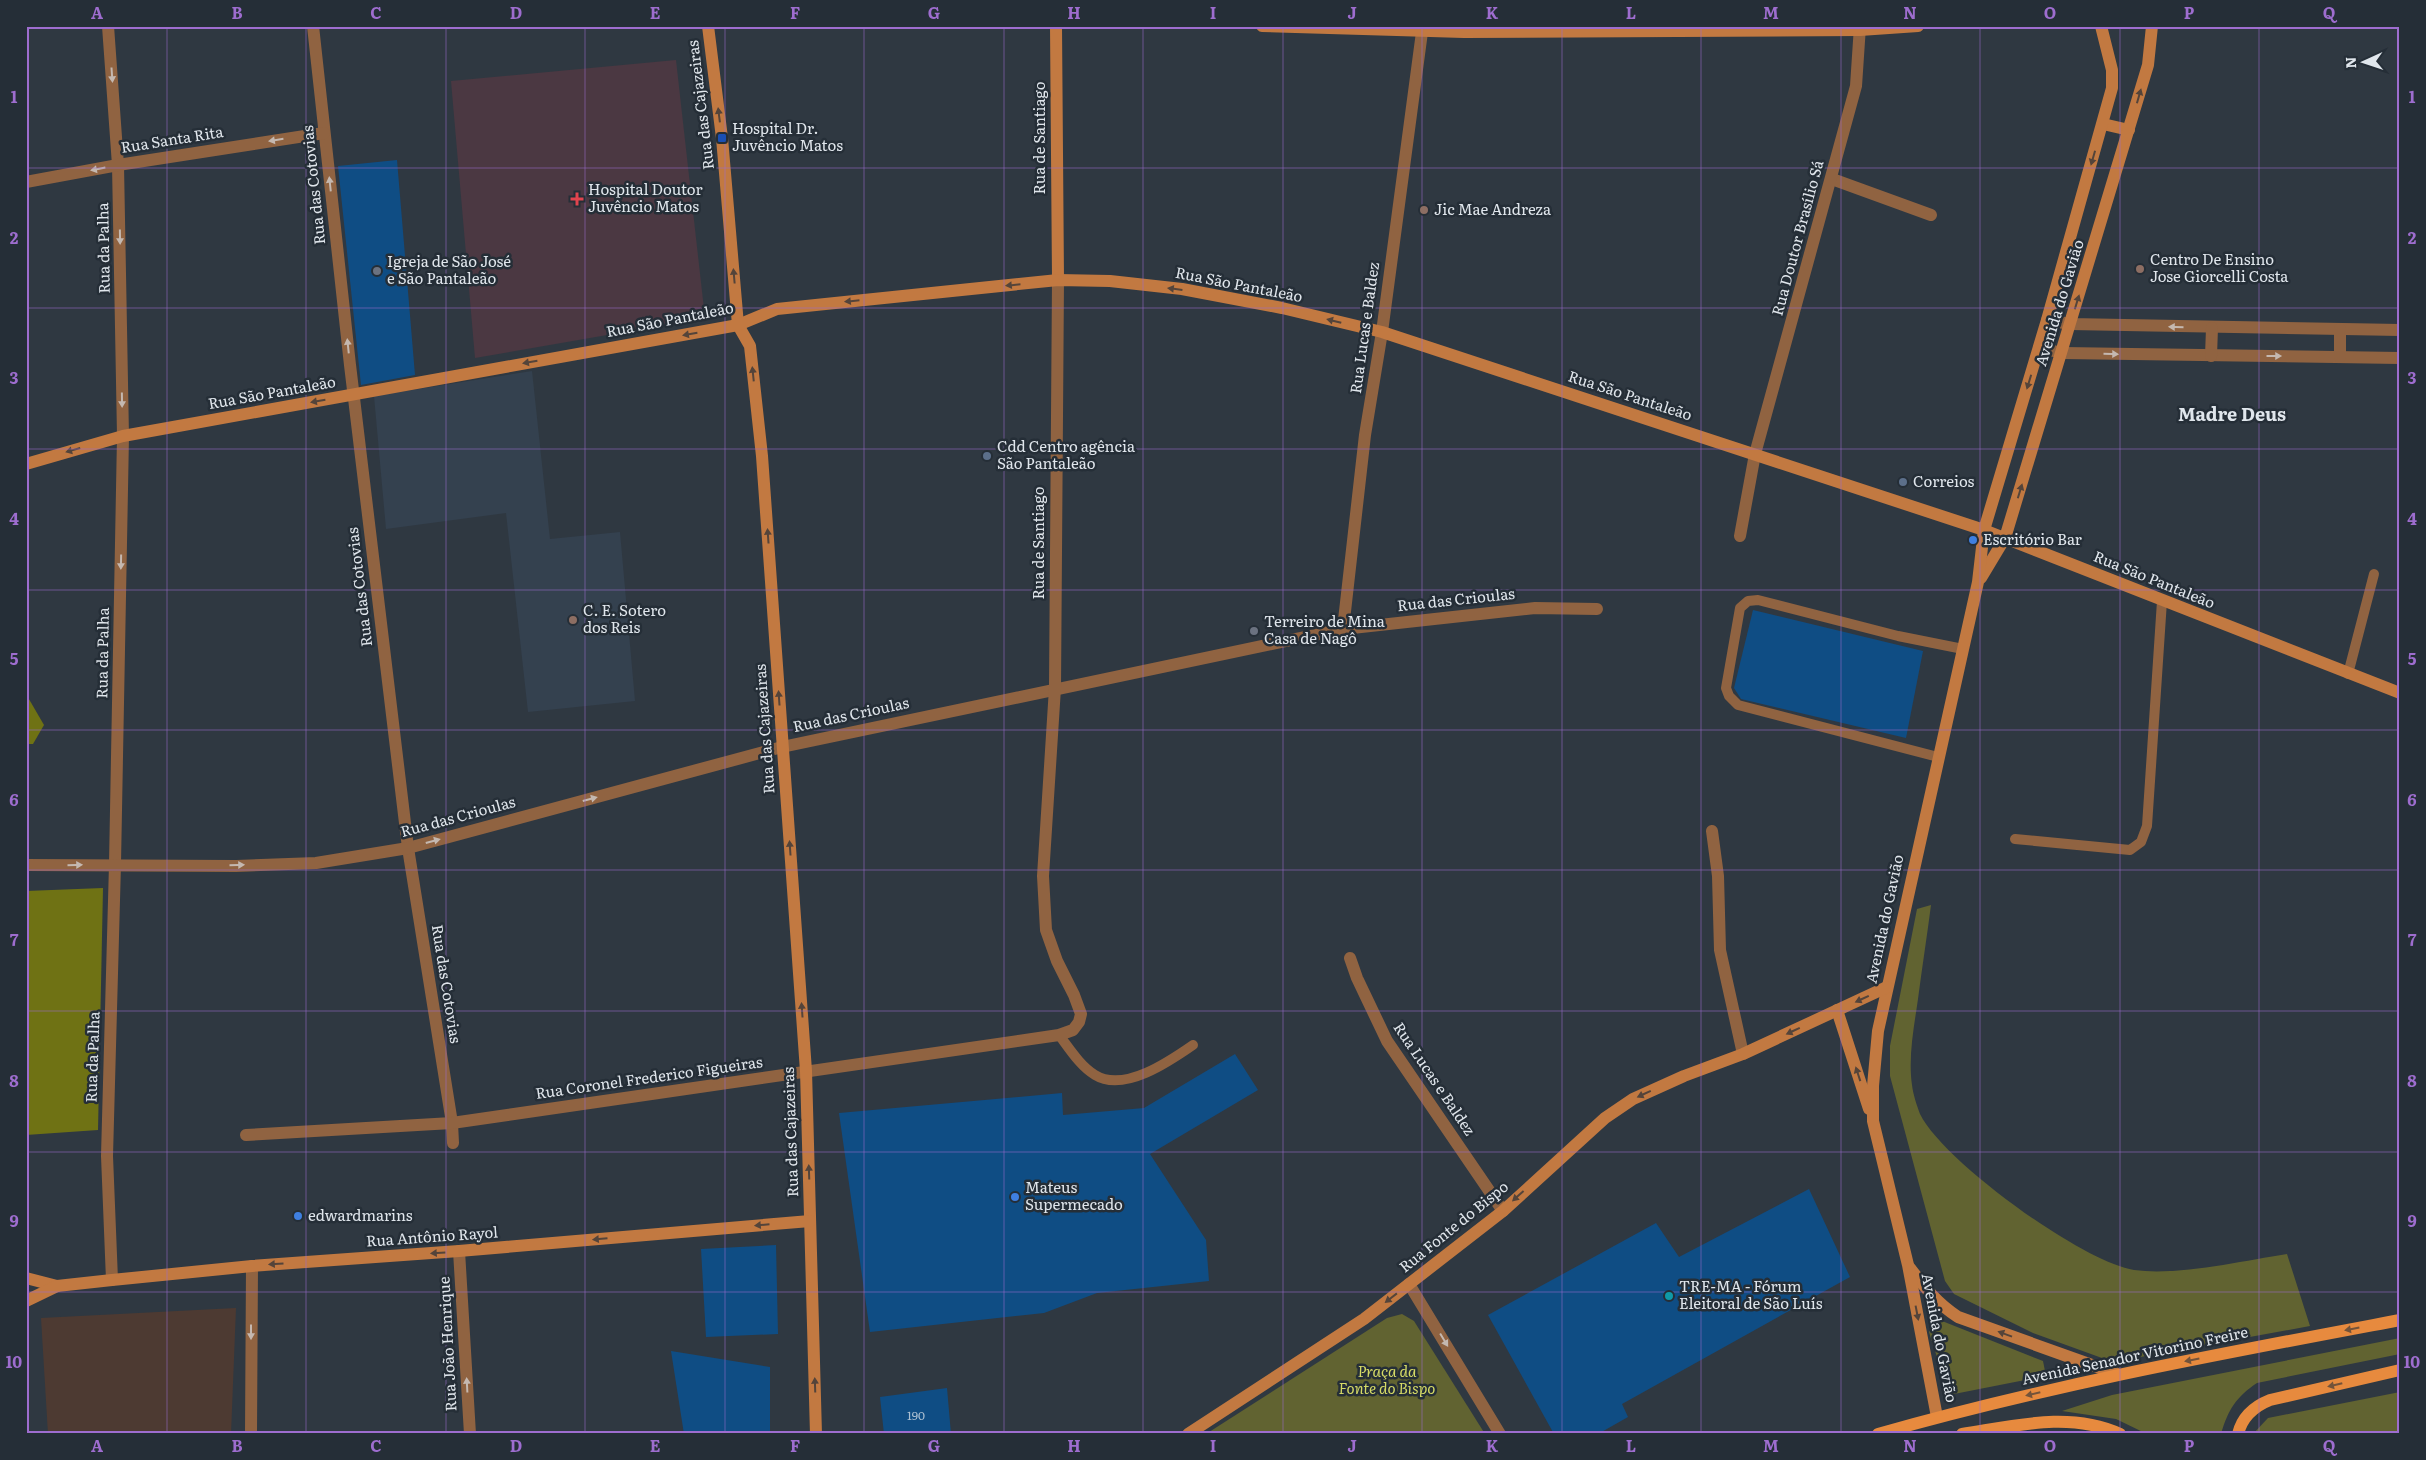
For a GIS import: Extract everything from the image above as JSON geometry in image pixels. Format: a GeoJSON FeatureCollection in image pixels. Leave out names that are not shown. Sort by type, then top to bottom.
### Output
{"type":"FeatureCollection","features":[{"type":"Feature","properties":{"kind":"main road","name":"Avenida Senador Vitorino Freire"},"geometry":{"type":"LineString","coordinates":[[1878,1434],[1937,1417],[2116,1374],[2400,1320]]}},
{"type":"Feature","properties":{"kind":"main road"},"geometry":{"type":"LineString","coordinates":[[2238,1434],[2247,1416],[2258,1405],[2270,1400],[2400,1370]]}},
{"type":"Feature","properties":{"kind":"main road"},"geometry":{"type":"LineString","coordinates":[[1962,1434],[2057,1421],[2096,1426],[2120,1434]]}},
{"type":"Feature","properties":{"kind":"street","name":"Rua da Palha"},"geometry":{"type":"LineString","coordinates":[[108,26],[118,165],[123,436],[115,864],[107,1156],[112,1280]]}},
{"type":"Feature","properties":{"kind":"street","name":"Rua das Cotovias"},"geometry":{"type":"LineString","coordinates":[[313,26],[353,394],[408,848],[452,1123],[453,1143]]}},
{"type":"Feature","properties":{"kind":"street","name":"Rua das Cajazeiras"},"geometry":{"type":"LineString","coordinates":[[708,26],[722,138],[738,325],[750,346],[762,456],[806,1071],[816,1434]]}},
{"type":"Feature","properties":{"kind":"street","name":"Rua de Santiago"},"geometry":{"type":"LineString","coordinates":[[1056,26],[1058,280],[1055,688],[1043,876],[1046,930],[1057,961],[1081,1014],[1079,1022]]}},
{"type":"Feature","properties":{"kind":"street"},"geometry":{"type":"LineString","coordinates":[[1262,26],[1422,32],[1464,29],[1860,28],[1918,26]]}},
{"type":"Feature","properties":{"kind":"street","name":"Avenida do Gavião"},"geometry":{"type":"LineString","coordinates":[[1937,1417],[1908,1265],[1873,1121],[1875,1061],[1887,987],[1978,582],[1984,530],[2039,348],[2112,88],[2112,70],[2100,26]]}},
{"type":"Feature","properties":{"kind":"street","name":"Avenida do Gavião"},"geometry":{"type":"LineString","coordinates":[[1978,582],[2005,538],[2063,353],[2148,65],[2152,26]]}},
{"type":"Feature","properties":{"kind":"street","name":"Rua Doutor Brasílio Sá"},"geometry":{"type":"LineString","coordinates":[[1755,454],[1856,86],[1860,28]]}},
{"type":"Feature","properties":{"kind":"street","name":"Rua Lucas e Baldez"},"geometry":{"type":"LineString","coordinates":[[1343,629],[1364,445],[1382,332],[1422,32]]}},
{"type":"Feature","properties":{"kind":"street"},"geometry":{"type":"LineString","coordinates":[[2102,124],[2129,130]]}},
{"type":"Feature","properties":{"kind":"street","name":"Rua Santa Rita"},"geometry":{"type":"LineString","coordinates":[[26,182],[118,165],[324,133]]}},
{"type":"Feature","properties":{"kind":"street"},"geometry":{"type":"LineString","coordinates":[[1832,179],[1931,215]]}},
{"type":"Feature","properties":{"kind":"street","name":"Rua São Pantaleão"},"geometry":{"type":"LineString","coordinates":[[26,464],[123,436],[738,325],[776,309],[1058,280],[1110,281],[1182,290],[1282,308],[1382,332],[1984,530],[2348,674],[2400,692]]}},
{"type":"Feature","properties":{"kind":"street"},"geometry":{"type":"LineString","coordinates":[[2047,320],[2070,324],[2400,330]]}},
{"type":"Feature","properties":{"kind":"street"},"geometry":{"type":"LineString","coordinates":[[2211,356],[2212,328]]}},
{"type":"Feature","properties":{"kind":"street"},"geometry":{"type":"LineString","coordinates":[[2340,329],[2340,357]]}},
{"type":"Feature","properties":{"kind":"street"},"geometry":{"type":"LineString","coordinates":[[2039,348],[2063,353],[2400,358]]}},
{"type":"Feature","properties":{"kind":"street"},"geometry":{"type":"LineString","coordinates":[[1740,536],[1755,454]]}},
{"type":"Feature","properties":{"kind":"street","name":"Rua das Crioulas"},"geometry":{"type":"LineString","coordinates":[[26,865],[236,866],[316,863],[408,848],[782,747],[1055,688],[1343,629],[1535,608],[1597,609]]}},
{"type":"Feature","properties":{"kind":"street"},"geometry":{"type":"LineString","coordinates":[[1712,831],[1718,876],[1720,950],[1743,1054]]}},
{"type":"Feature","properties":{"kind":"street","name":"Rua Lucas e Baldez"},"geometry":{"type":"LineString","coordinates":[[1350,958],[1357,978],[1387,1041],[1503,1210]]}},
{"type":"Feature","properties":{"kind":"street","name":"Rua Fonte do Bispo"},"geometry":{"type":"LineString","coordinates":[[1188,1434],[1364,1319],[1503,1210],[1605,1118],[1633,1099],[1684,1076],[1743,1054],[1887,987]]}},
{"type":"Feature","properties":{"kind":"street"},"geometry":{"type":"LineString","coordinates":[[1837,1010],[1873,1121]]}},
{"type":"Feature","properties":{"kind":"street","name":"Rua Coronel Frederico Figueiras"},"geometry":{"type":"LineString","coordinates":[[246,1135],[452,1123],[1059,1035],[1073,1030],[1079,1022]]}},
{"type":"Feature","properties":{"kind":"street","name":"Rua Antônio Rayol"},"geometry":{"type":"LineString","coordinates":[[26,1301],[57,1286],[112,1280],[252,1266],[459,1252],[810,1221]]}},
{"type":"Feature","properties":{"kind":"street","name":"Rua João Henrique"},"geometry":{"type":"LineString","coordinates":[[459,1252],[470,1434]]}},
{"type":"Feature","properties":{"kind":"street","name":"Avenida do Gavião"},"geometry":{"type":"LineString","coordinates":[[1908,1265],[1929,1293],[1942,1306],[1958,1317],[2116,1374]]}},
{"type":"Feature","properties":{"kind":"street"},"geometry":{"type":"LineString","coordinates":[[251,1434],[252,1266]]}},
{"type":"Feature","properties":{"kind":"street","name":"Rua Antônio Rayol"},"geometry":{"type":"LineString","coordinates":[[26,1278],[57,1286]]}},
{"type":"Feature","properties":{"kind":"street"},"geometry":{"type":"LineString","coordinates":[[1409,1284],[1500,1434]]}},
{"type":"Feature","properties":{"kind":"lane"},"geometry":{"type":"LineString","coordinates":[[2348,674],[2374,574]]}},
{"type":"Feature","properties":{"kind":"lane"},"geometry":{"type":"LineString","coordinates":[[1938,757],[1738,705],[1729,696],[1726,688],[1740,608],[1748,602],[1758,600],[1898,636],[1963,649]]}},
{"type":"Feature","properties":{"kind":"lane"},"geometry":{"type":"LineString","coordinates":[[2015,839],[2130,850],[2141,842],[2147,826],[2162,601]]}},
{"type":"Feature","properties":{"kind":"lane"},"geometry":{"type":"LineString","coordinates":[[1059,1035],[1077,1059],[1095,1076],[1112,1079],[1132,1078],[1163,1066],[1193,1045]]}},
{"type":"Feature","properties":{"kind":"shaded area","name":"Hospital Doutor Juvêncio Matos"},"geometry":{"type":"Polygon","coordinates":[[[676,60],[705,318],[475,358],[451,81],[676,60]]]}},
{"type":"Feature","properties":{"kind":"shaded area","name":"C. E. Sotero dos Reis"},"geometry":{"type":"Polygon","coordinates":[[[532,371],[550,539],[620,532],[635,701],[528,712],[506,513],[386,529],[374,396],[532,371]]]}},
{"type":"Feature","properties":{"kind":"shaded area"},"geometry":{"type":"Polygon","coordinates":[[[26,694],[44,725],[33,744],[26,744],[26,694]]]}},
{"type":"Feature","properties":{"kind":"shaded area"},"geometry":{"type":"Polygon","coordinates":[[[103,888],[98,1130],[26,1135],[26,891],[103,888]]]}},
{"type":"Feature","properties":{"kind":"shaded area"},"geometry":{"type":"Polygon","coordinates":[[[236,1308],[231,1434],[48,1434],[41,1318],[236,1308]]]}},
{"type":"Feature","properties":{"kind":"green space"},"geometry":{"type":"Polygon","coordinates":[[[1931,905],[1913,1031],[1911,1074],[1916,1104],[1920,1114],[1934,1134],[1984,1182],[2016,1207],[2082,1249],[2111,1263],[2134,1270],[2170,1271],[2210,1267],[2287,1254],[2310,1326],[2113,1362],[2033,1333],[1954,1294],[1945,1281],[1890,1076],[1890,1046],[1917,909],[1931,905]]]}},
{"type":"Feature","properties":{"kind":"green space","name":"Praça da Fonte do Bispo"},"geometry":{"type":"Polygon","coordinates":[[[1402,1314],[1414,1321],[1485,1434],[1206,1434],[1387,1318],[1402,1314]]]}},
{"type":"Feature","properties":{"kind":"green space"},"geometry":{"type":"Polygon","coordinates":[[[1937,1319],[2043,1361],[2046,1376],[1949,1395],[1929,1332],[1937,1319]]]}},
{"type":"Feature","properties":{"kind":"green space"},"geometry":{"type":"Polygon","coordinates":[[[2400,1338],[2400,1354],[2257,1383],[2238,1399],[2227,1418],[2221,1434],[2147,1434],[2116,1419],[2062,1411],[2112,1395],[2400,1338]]]}},
{"type":"Feature","properties":{"kind":"green space"},"geometry":{"type":"Polygon","coordinates":[[[2400,1392],[2398,1434],[2253,1434],[2268,1418],[2400,1392]]]}},
{"type":"Feature","properties":{"kind":"building","name":"Igreja de São José e São Pantaleão"},"geometry":{"type":"Polygon","coordinates":[[[397,160],[415,375],[361,385],[338,166],[397,160]]]}},
{"type":"Feature","properties":{"kind":"building"},"geometry":{"type":"Polygon","coordinates":[[[1753,610],[1923,651],[1906,738],[1741,699],[1734,688],[1753,610]]]}},
{"type":"Feature","properties":{"kind":"building","name":"Mateus Supermecado"},"geometry":{"type":"Polygon","coordinates":[[[1235,1054],[1258,1090],[1150,1154],[1206,1240],[1209,1281],[1097,1293],[1044,1313],[870,1332],[839,1113],[1062,1093],[1063,1115],[1144,1108],[1235,1054]]]}},
{"type":"Feature","properties":{"kind":"building","name":"TRE-MA - Fórum Eleitoral de São Luís"},"geometry":{"type":"Polygon","coordinates":[[[1809,1189],[1850,1277],[1622,1404],[1628,1417],[1598,1434],[1554,1434],[1488,1315],[1656,1223],[1679,1257],[1809,1189]]]}},
{"type":"Feature","properties":{"kind":"building"},"geometry":{"type":"Polygon","coordinates":[[[776,1245],[778,1334],[706,1337],[701,1249],[776,1245]]]}},
{"type":"Feature","properties":{"kind":"building"},"geometry":{"type":"Polygon","coordinates":[[[671,1351],[770,1367],[770,1434],[684,1434],[671,1351]]]}},
{"type":"Feature","properties":{"kind":"building"},"geometry":{"type":"Polygon","coordinates":[[[947,1388],[951,1434],[884,1434],[880,1397],[947,1388]]]}},
{"type":"Feature","properties":{"kind":"place","name":"Hospital Dr. Juvêncio Matos"},"geometry":{"type":"Point","coordinates":[722,138]}},
{"type":"Feature","properties":{"kind":"place","name":"Hospital Doutor Juvêncio Matos"},"geometry":{"type":"Point","coordinates":[577,199]}},
{"type":"Feature","properties":{"kind":"place","name":"Jic Mae Andreza"},"geometry":{"type":"Point","coordinates":[1424,210]}},
{"type":"Feature","properties":{"kind":"place","name":"Centro De Ensino Jose Giorcelli Costa"},"geometry":{"type":"Point","coordinates":[2140,269]}},
{"type":"Feature","properties":{"kind":"place","name":"Igreja de São José e São Pantaleão"},"geometry":{"type":"Point","coordinates":[377,271]}},
{"type":"Feature","properties":{"kind":"place","name":"Cdd Centro agência São Pantaleão"},"geometry":{"type":"Point","coordinates":[987,456]}},
{"type":"Feature","properties":{"kind":"place","name":"Correios"},"geometry":{"type":"Point","coordinates":[1903,482]}},
{"type":"Feature","properties":{"kind":"place","name":"Escritório Bar"},"geometry":{"type":"Point","coordinates":[1973,540]}},
{"type":"Feature","properties":{"kind":"place","name":"C. E. Sotero dos Reis"},"geometry":{"type":"Point","coordinates":[573,620]}},
{"type":"Feature","properties":{"kind":"place","name":"Terreiro de Mina Casa de Nagô"},"geometry":{"type":"Point","coordinates":[1254,631]}},
{"type":"Feature","properties":{"kind":"place","name":"Mateus Supermecado"},"geometry":{"type":"Point","coordinates":[1015,1197]}},
{"type":"Feature","properties":{"kind":"place","name":"edwardmarins"},"geometry":{"type":"Point","coordinates":[298,1216]}},
{"type":"Feature","properties":{"kind":"place","name":"TRE-MA - Fórum Eleitoral de São Luís"},"geometry":{"type":"Point","coordinates":[1669,1296]}},
{"type":"Feature","properties":{"kind":"district","name":"Madre Deus"},"geometry":{"type":"Point","coordinates":[2232,415]}}]}
